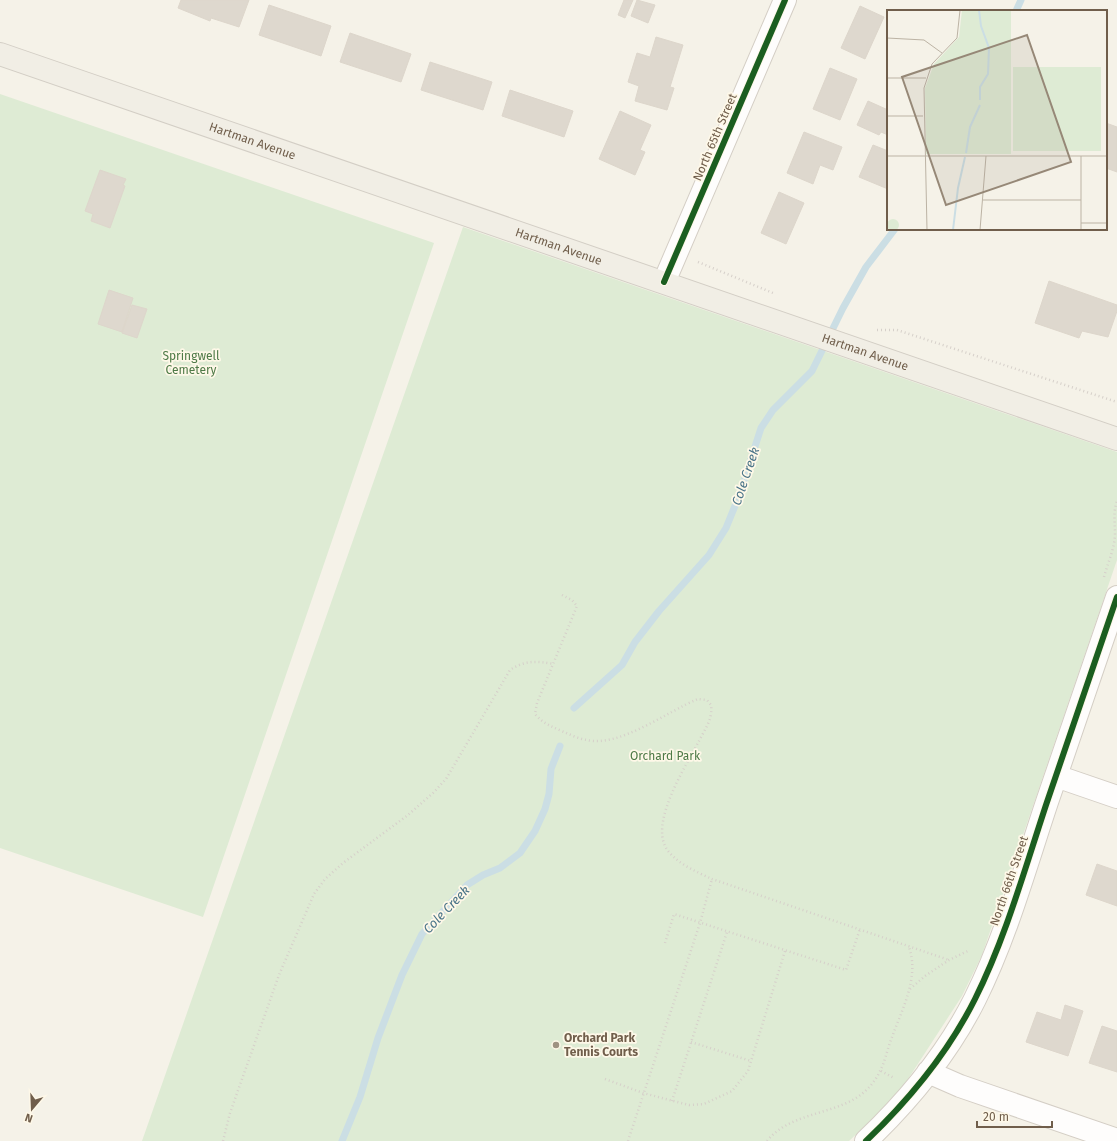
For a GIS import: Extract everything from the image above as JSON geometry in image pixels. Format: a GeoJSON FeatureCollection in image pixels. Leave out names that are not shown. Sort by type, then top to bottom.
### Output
{"type":"FeatureCollection","features":[{"type":"Feature","properties":{"kind":"main road","name":"Hartman Avenue"},"geometry":{"type":"LineString","coordinates":[[0,54],[1117,439]]}},
{"type":"Feature","properties":{"kind":"street","name":"North 65th Street"},"geometry":{"type":"LineString","coordinates":[[664,282],[785,0]]}},
{"type":"Feature","properties":{"kind":"street","name":"North 66th Street"},"geometry":{"type":"LineString","coordinates":[[866,1141],[895,1113],[914,1091],[956,1032],[971,1006],[997,949],[1117,597]]}},
{"type":"Feature","properties":{"kind":"street"},"geometry":{"type":"LineString","coordinates":[[1056,776],[1117,797]]}},
{"type":"Feature","properties":{"kind":"street"},"geometry":{"type":"LineString","coordinates":[[928,1072],[960,1086],[1117,1140]]}},
{"type":"Feature","properties":{"kind":"path"},"geometry":{"type":"LineString","coordinates":[[675,256],[698,262],[778,296]]}},
{"type":"Feature","properties":{"kind":"path"},"geometry":{"type":"LineString","coordinates":[[871,330],[897,330],[1117,402]]}},
{"type":"Feature","properties":{"kind":"path"},"geometry":{"type":"LineString","coordinates":[[562,595],[572,600],[577,606],[537,703],[535,714],[540,720],[548,725],[588,741],[617,739],[698,698],[707,700],[711,705],[711,719],[682,774],[666,810],[663,837],[666,847],[676,858],[699,873],[712,879],[949,960],[925,976],[910,989]]}},
{"type":"Feature","properties":{"kind":"path"},"geometry":{"type":"LineString","coordinates":[[223,1141],[230,1113],[279,975],[314,894],[325,879],[408,815],[446,779],[510,670],[520,663],[534,660],[554,664]]}},
{"type":"Feature","properties":{"kind":"path"},"geometry":{"type":"LineString","coordinates":[[628,1141],[700,923],[712,879]]}},
{"type":"Feature","properties":{"kind":"path"},"geometry":{"type":"LineString","coordinates":[[665,943],[674,914],[846,970],[860,929]]}},
{"type":"Feature","properties":{"kind":"path"},"geometry":{"type":"LineString","coordinates":[[672,1101],[727,932]]}},
{"type":"Feature","properties":{"kind":"path"},"geometry":{"type":"LineString","coordinates":[[767,1141],[785,1126],[802,1119],[830,1111],[857,1098],[870,1087],[881,1071],[910,989],[913,957],[909,946]]}},
{"type":"Feature","properties":{"kind":"path"},"geometry":{"type":"LineString","coordinates":[[605,1079],[643,1094],[689,1105],[704,1104],[719,1099],[732,1091],[742,1081],[751,1061],[785,951]]}},
{"type":"Feature","properties":{"kind":"path"},"geometry":{"type":"LineString","coordinates":[[691,1042],[751,1061]]}},
{"type":"Feature","properties":{"kind":"green space","name":"Springwell Cemetery"},"geometry":{"type":"Polygon","coordinates":[[[0,94],[434,243],[203,917],[0,848],[0,94]]]}},
{"type":"Feature","properties":{"kind":"green space","name":"Orchard Park"},"geometry":{"type":"Polygon","coordinates":[[[463,227],[1117,452],[1117,560],[982,955],[962,996],[897,1096],[849,1141],[142,1141],[463,227]]]}},
{"type":"Feature","properties":{"kind":"building"},"geometry":{"type":"Polygon","coordinates":[[[181,0],[249,0],[239,27],[211,18],[210,21],[178,8],[181,0]]]}},
{"type":"Feature","properties":{"kind":"building"},"geometry":{"type":"Polygon","coordinates":[[[624,0],[633,0],[625,18],[618,15],[624,0]]]}},
{"type":"Feature","properties":{"kind":"building"},"geometry":{"type":"Polygon","coordinates":[[[637,0],[655,5],[648,23],[631,16],[637,0]]]}},
{"type":"Feature","properties":{"kind":"building"},"geometry":{"type":"Polygon","coordinates":[[[269,5],[331,26],[321,56],[259,35],[269,5]]]}},
{"type":"Feature","properties":{"kind":"building"},"geometry":{"type":"Polygon","coordinates":[[[860,6],[884,17],[865,59],[841,48],[860,6]]]}},
{"type":"Feature","properties":{"kind":"building"},"geometry":{"type":"Polygon","coordinates":[[[350,33],[411,54],[401,82],[340,62],[350,33]]]}},
{"type":"Feature","properties":{"kind":"building"},"geometry":{"type":"Polygon","coordinates":[[[656,37],[683,45],[670,87],[674,88],[667,110],[635,101],[639,86],[628,82],[637,53],[650,57],[656,37]]]}},
{"type":"Feature","properties":{"kind":"building"},"geometry":{"type":"Polygon","coordinates":[[[430,62],[492,82],[483,110],[421,90],[430,62]]]}},
{"type":"Feature","properties":{"kind":"building"},"geometry":{"type":"Polygon","coordinates":[[[830,68],[857,79],[840,120],[813,109],[830,68]]]}},
{"type":"Feature","properties":{"kind":"building"},"geometry":{"type":"Polygon","coordinates":[[[510,90],[573,111],[564,137],[502,116],[510,90]]]}},
{"type":"Feature","properties":{"kind":"building"},"geometry":{"type":"Polygon","coordinates":[[[868,101],[887,110],[887,135],[881,132],[879,135],[857,125],[868,101]]]}},
{"type":"Feature","properties":{"kind":"building"},"geometry":{"type":"Polygon","coordinates":[[[620,111],[651,125],[640,150],[645,152],[635,175],[599,159],[620,111]]]}},
{"type":"Feature","properties":{"kind":"building"},"geometry":{"type":"Polygon","coordinates":[[[1107,123],[1117,127],[1117,172],[1107,168],[1107,123]]]}},
{"type":"Feature","properties":{"kind":"building"},"geometry":{"type":"Polygon","coordinates":[[[804,132],[842,147],[833,170],[820,165],[813,184],[787,173],[804,132]]]}},
{"type":"Feature","properties":{"kind":"building"},"geometry":{"type":"Polygon","coordinates":[[[873,145],[887,151],[887,189],[859,177],[873,145]]]}},
{"type":"Feature","properties":{"kind":"building"},"geometry":{"type":"Polygon","coordinates":[[[100,170],[126,179],[123,185],[125,186],[110,228],[91,221],[93,214],[85,211],[100,170]]]}},
{"type":"Feature","properties":{"kind":"building"},"geometry":{"type":"Polygon","coordinates":[[[779,192],[804,203],[786,244],[761,233],[779,192]]]}},
{"type":"Feature","properties":{"kind":"building"},"geometry":{"type":"Polygon","coordinates":[[[1049,281],[1117,305],[1117,311],[1108,337],[1082,331],[1079,338],[1035,323],[1049,281]]]}},
{"type":"Feature","properties":{"kind":"building"},"geometry":{"type":"Polygon","coordinates":[[[109,290],[133,298],[122,332],[98,324],[109,290]]]}},
{"type":"Feature","properties":{"kind":"building"},"geometry":{"type":"Polygon","coordinates":[[[132,305],[147,309],[137,338],[122,333],[132,305]]]}},
{"type":"Feature","properties":{"kind":"building"},"geometry":{"type":"Polygon","coordinates":[[[1097,864],[1117,871],[1117,906],[1086,895],[1097,864]]]}},
{"type":"Feature","properties":{"kind":"building"},"geometry":{"type":"Polygon","coordinates":[[[1065,1005],[1083,1011],[1068,1056],[1026,1042],[1037,1012],[1061,1020],[1065,1005]]]}},
{"type":"Feature","properties":{"kind":"building"},"geometry":{"type":"Polygon","coordinates":[[[1102,1026],[1117,1031],[1117,1072],[1089,1063],[1102,1026]]]}},
{"type":"Feature","properties":{"kind":"waterway","name":"Cole Creek"},"geometry":{"type":"LineString","coordinates":[[1016,10],[1021,0]]}},
{"type":"Feature","properties":{"kind":"waterway","name":"Cole Creek"},"geometry":{"type":"LineString","coordinates":[[574,708],[622,665],[635,642],[659,611],[709,555],[726,528],[739,496],[761,428],[773,410],[812,371],[843,308],[866,267],[894,230]]}},
{"type":"Feature","properties":{"kind":"waterway","name":"Cole Creek"},"geometry":{"type":"LineString","coordinates":[[342,1141],[360,1097],[378,1038],[402,975],[422,934],[467,885],[483,875],[500,868],[520,853],[535,831],[545,809],[549,794],[551,769],[560,746]]}},
{"type":"Feature","properties":{"kind":"cycle path"},"geometry":{"type":"LineString","coordinates":[[664,282],[785,0]]}},
{"type":"Feature","properties":{"kind":"cycle path"},"geometry":{"type":"LineString","coordinates":[[866,1141],[912,1092],[940,1057],[953,1038],[975,999],[1006,927],[1117,597]]}},
{"type":"Feature","properties":{"kind":"place","name":"Orchard Park Tennis Courts"},"geometry":{"type":"Point","coordinates":[556,1045]}}]}
